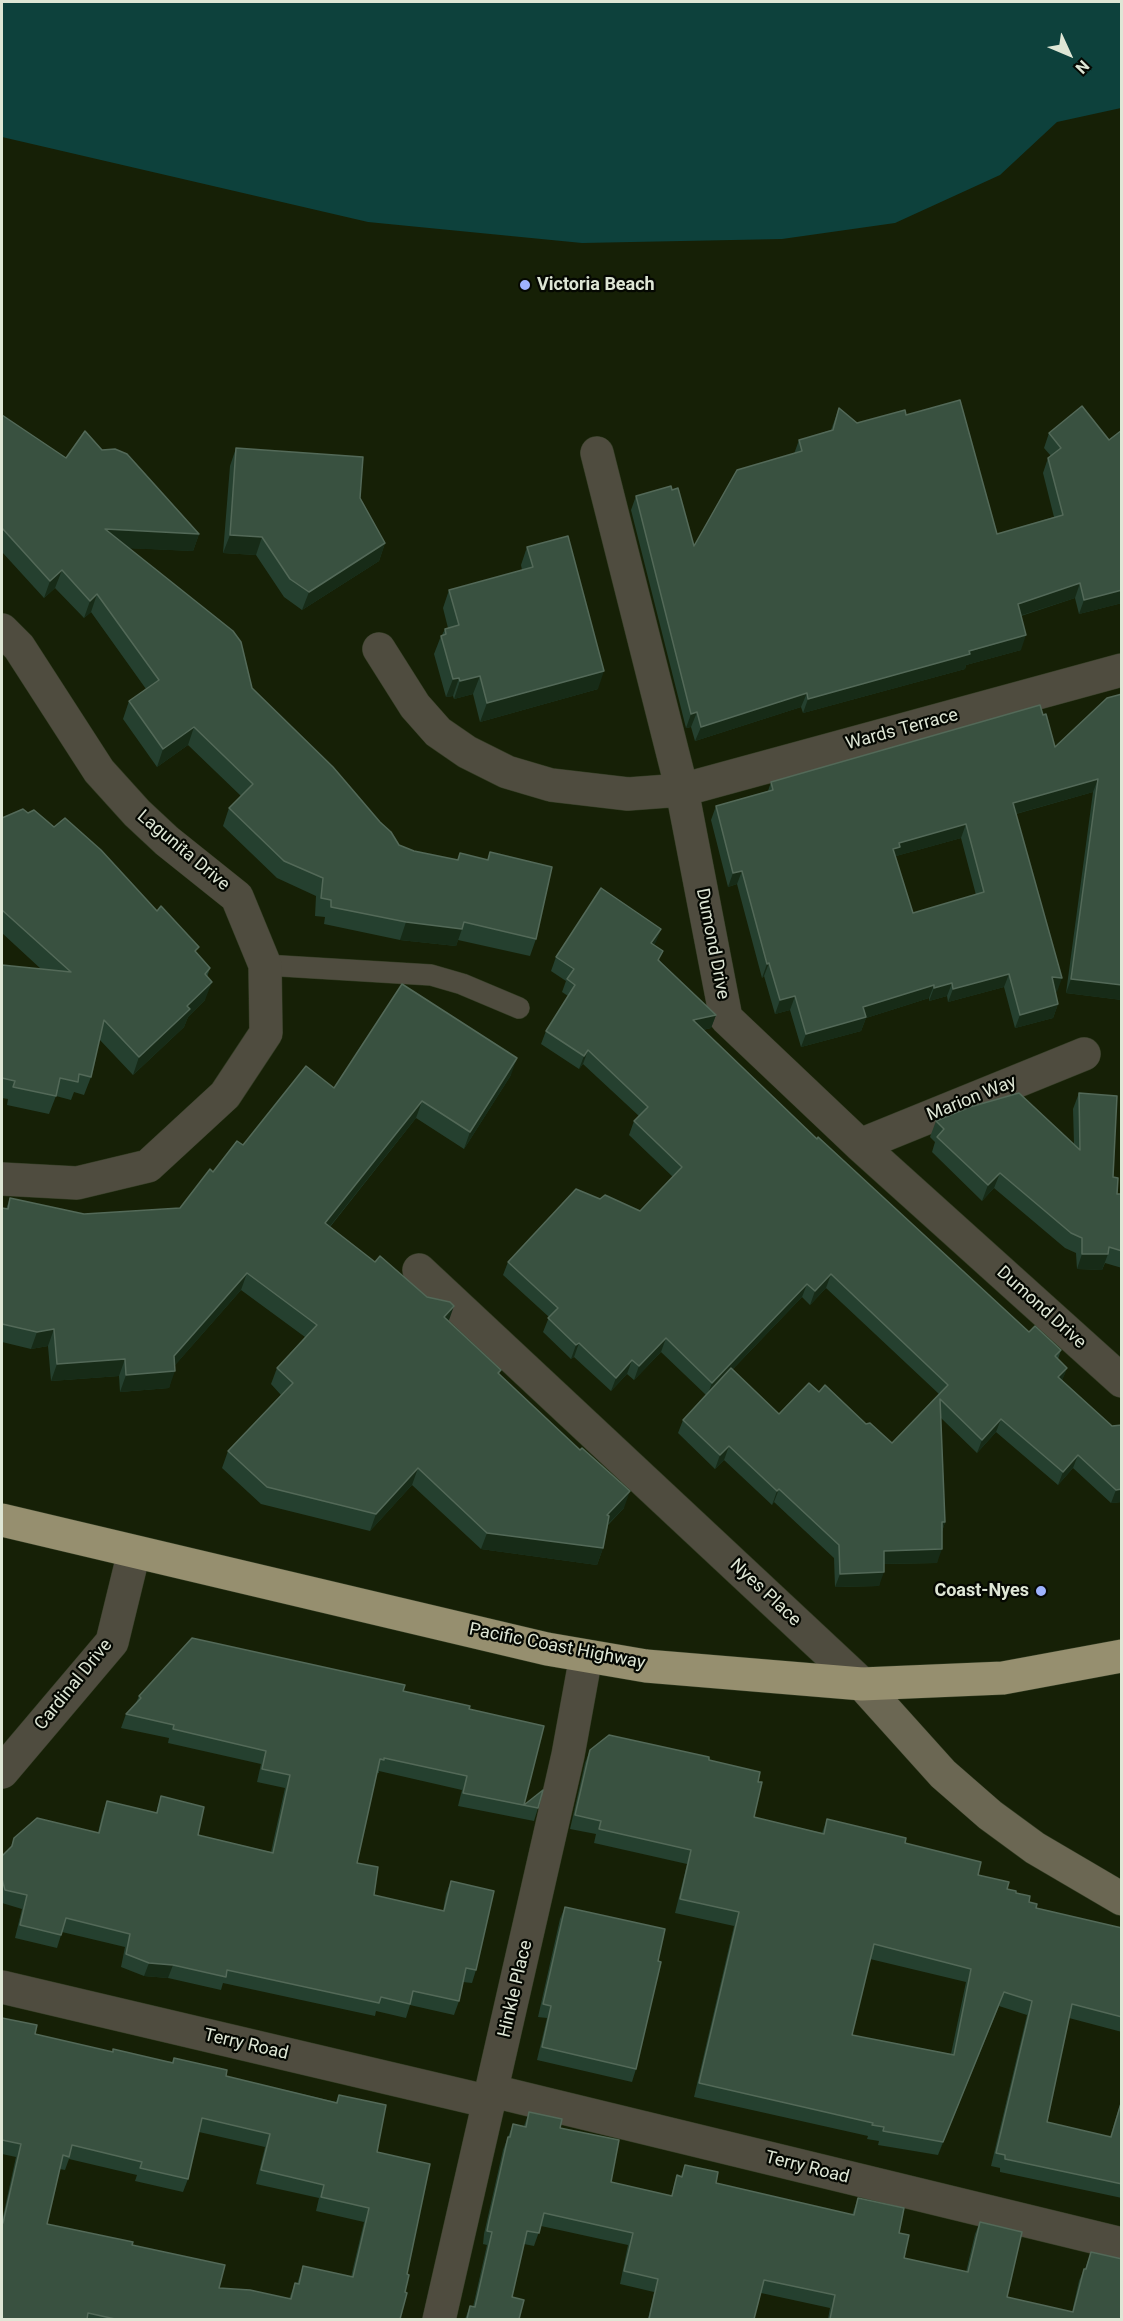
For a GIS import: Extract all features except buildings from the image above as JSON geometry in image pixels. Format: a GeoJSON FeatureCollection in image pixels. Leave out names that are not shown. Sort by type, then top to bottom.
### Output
{"type":"FeatureCollection","features":[{"type":"Feature","properties":{"kind":"highway","name":"Pacific Coast Highway"},"geometry":{"type":"LineString","coordinates":[[2,1520],[586,1656],[646,1666],[862,1684],[1003,1678],[1122,1656]]}},
{"type":"Feature","properties":{"kind":"street","name":"Dumond Drive"},"geometry":{"type":"LineString","coordinates":[[597,453],[682,790],[726,1018],[860,1144],[1122,1381]]}},
{"type":"Feature","properties":{"kind":"street","name":"Lagunita Drive"},"geometry":{"type":"LineString","coordinates":[[2,630],[19,647],[99,771],[137,813],[167,841],[237,897],[266,966],[266,1033],[225,1095],[148,1166],[77,1183],[2,1179]]}},
{"type":"Feature","properties":{"kind":"street","name":"Wards Terrace"},"geometry":{"type":"LineString","coordinates":[[380,649],[415,706],[438,732],[467,752],[507,772],[551,785],[628,794],[682,790],[1122,670]]}},
{"type":"Feature","properties":{"kind":"street","name":"Marion Way"},"geometry":{"type":"LineString","coordinates":[[860,1144],[1084,1054]]}},
{"type":"Feature","properties":{"kind":"street","name":"Nyes Place"},"geometry":{"type":"LineString","coordinates":[[419,1270],[862,1684],[943,1774],[990,1815],[1035,1848],[1122,1899]]}},
{"type":"Feature","properties":{"kind":"street","name":"Cardinal Drive"},"geometry":{"type":"LineString","coordinates":[[2,1772],[112,1642],[134,1552]]}},
{"type":"Feature","properties":{"kind":"street","name":"Hinkle Place"},"geometry":{"type":"LineString","coordinates":[[439,2319],[568,1755],[586,1656]]}},
{"type":"Feature","properties":{"kind":"street","name":"Terry Road"},"geometry":{"type":"LineString","coordinates":[[2,1987],[491,2096],[1122,2244]]}},
{"type":"Feature","properties":{"kind":"lane"},"geometry":{"type":"LineString","coordinates":[[266,966],[431,975],[462,984],[519,1008]]}},
{"type":"Feature","properties":{"kind":"water"},"geometry":{"type":"Polygon","coordinates":[[[2,2],[1121,2],[1121,108],[1057,122],[1000,175],[895,223],[782,239],[582,243],[368,222],[2,137],[2,2]]]}},
{"type":"Feature","properties":{"kind":"place","name":"Victoria Beach"},"geometry":{"type":"Point","coordinates":[525,285]}},
{"type":"Feature","properties":{"kind":"place","name":"Coast-Nyes"},"geometry":{"type":"Point","coordinates":[1041,1591]}}]}
